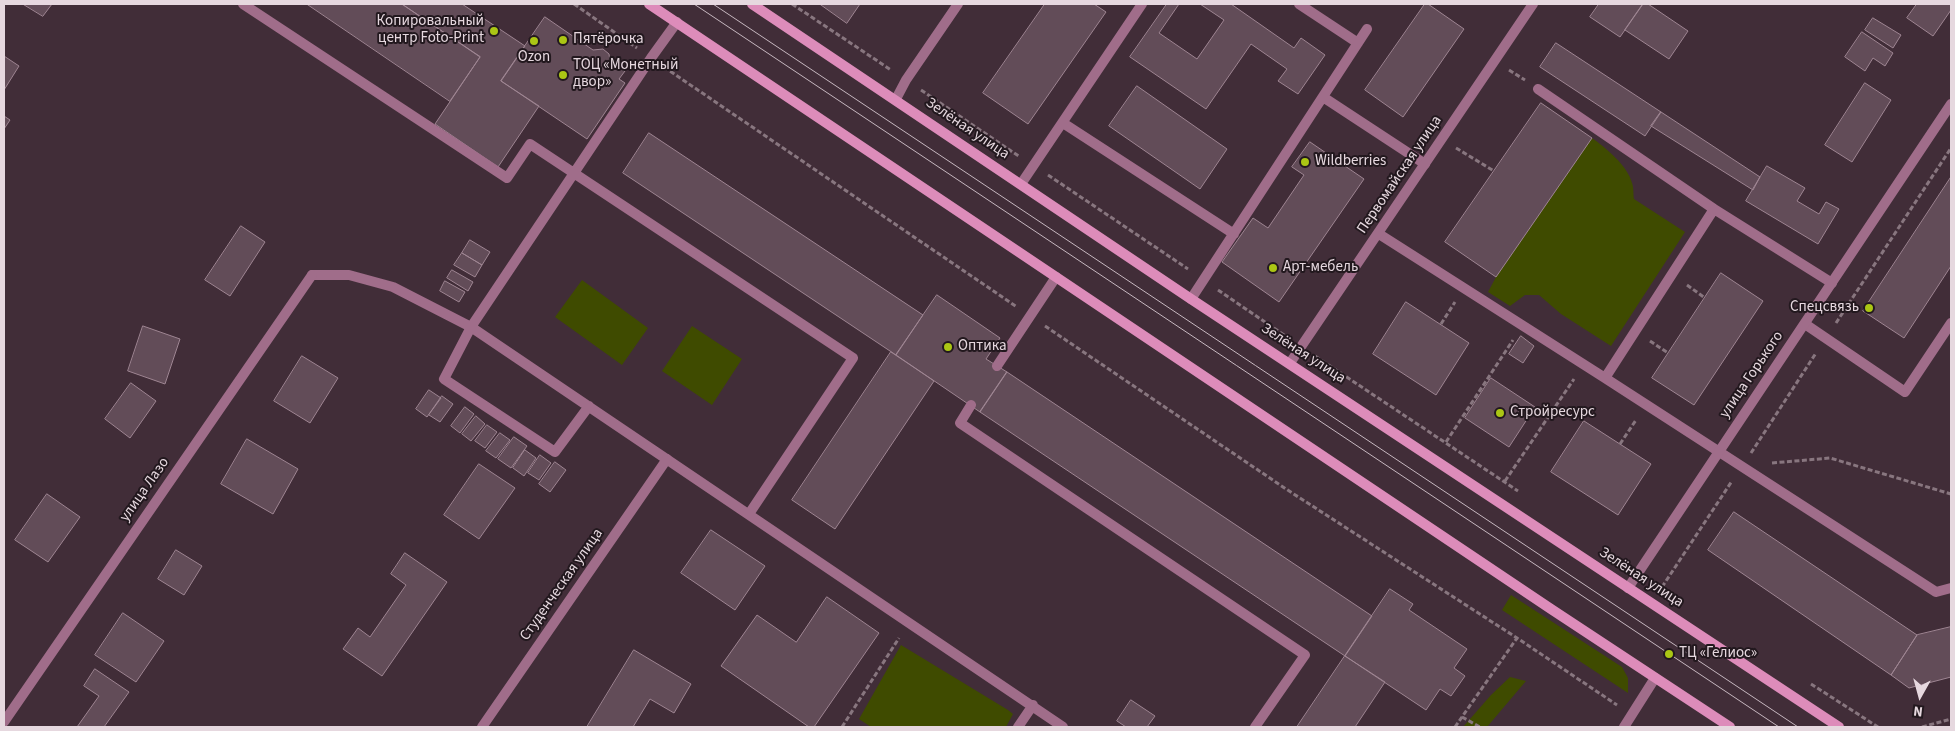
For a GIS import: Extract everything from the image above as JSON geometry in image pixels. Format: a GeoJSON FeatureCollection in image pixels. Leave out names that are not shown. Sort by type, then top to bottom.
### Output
{"type":"FeatureCollection","features":[{"type":"Feature","properties":{"kind":"street"},"geometry":{"type":"LineString","coordinates":[[243,4],[507,178],[530,144],[853,358],[749,514]]}},
{"type":"Feature","properties":{"kind":"street"},"geometry":{"type":"LineString","coordinates":[[649,4],[1730,727]]}},
{"type":"Feature","properties":{"kind":"street","name":"Зелёная улица"},"geometry":{"type":"LineString","coordinates":[[752,4],[1191,299],[1839,727]]}},
{"type":"Feature","properties":{"kind":"street"},"geometry":{"type":"LineString","coordinates":[[896,99],[906,80],[958,4]]}},
{"type":"Feature","properties":{"kind":"street"},"geometry":{"type":"LineString","coordinates":[[1021,184],[1142,4]]}},
{"type":"Feature","properties":{"kind":"street"},"geometry":{"type":"LineString","coordinates":[[1299,4],[1358,43]]}},
{"type":"Feature","properties":{"kind":"street","name":"Первомайская улица"},"geometry":{"type":"LineString","coordinates":[[1290,363],[1533,4]]}},
{"type":"Feature","properties":{"kind":"street"},"geometry":{"type":"LineString","coordinates":[[589,406],[555,452],[444,378],[471,327],[677,22]]}},
{"type":"Feature","properties":{"kind":"street"},"geometry":{"type":"LineString","coordinates":[[1191,299],[1367,30]]}},
{"type":"Feature","properties":{"kind":"street"},"geometry":{"type":"LineString","coordinates":[[1538,89],[1714,209],[1832,283]]}},
{"type":"Feature","properties":{"kind":"street"},"geometry":{"type":"LineString","coordinates":[[1323,97],[1425,164]]}},
{"type":"Feature","properties":{"kind":"street","name":"улица Горького"},"geometry":{"type":"LineString","coordinates":[[1628,588],[1951,104]]}},
{"type":"Feature","properties":{"kind":"street"},"geometry":{"type":"LineString","coordinates":[[1063,123],[1234,234]]}},
{"type":"Feature","properties":{"kind":"street"},"geometry":{"type":"LineString","coordinates":[[1605,378],[1714,209]]}},
{"type":"Feature","properties":{"kind":"street"},"geometry":{"type":"LineString","coordinates":[[1379,234],[1522,324],[1936,592],[1951,588]]}},
{"type":"Feature","properties":{"kind":"street","name":"улица Лазо"},"geometry":{"type":"LineString","coordinates":[[4,722],[312,275],[349,275],[393,287],[471,327]]}},
{"type":"Feature","properties":{"kind":"street"},"geometry":{"type":"LineString","coordinates":[[997,366],[1056,277]]}},
{"type":"Feature","properties":{"kind":"street"},"geometry":{"type":"LineString","coordinates":[[1804,324],[1905,392],[1951,323]]}},
{"type":"Feature","properties":{"kind":"street"},"geometry":{"type":"LineString","coordinates":[[471,327],[1063,727]]}},
{"type":"Feature","properties":{"kind":"street"},"geometry":{"type":"LineString","coordinates":[[971,406],[960,423],[1305,655],[1255,727]]}},
{"type":"Feature","properties":{"kind":"street","name":"Студенческая улица"},"geometry":{"type":"LineString","coordinates":[[482,727],[668,459]]}},
{"type":"Feature","properties":{"kind":"street"},"geometry":{"type":"LineString","coordinates":[[1624,727],[1655,678]]}},
{"type":"Feature","properties":{"kind":"street"},"geometry":{"type":"LineString","coordinates":[[1018,727],[1033,705]]}},
{"type":"Feature","properties":{"kind":"path"},"geometry":{"type":"LineString","coordinates":[[574,4],[1286,489],[1632,715]]}},
{"type":"Feature","properties":{"kind":"path"},"geometry":{"type":"LineString","coordinates":[[792,4],[1520,492]]}},
{"type":"Feature","properties":{"kind":"path"},"geometry":{"type":"LineString","coordinates":[[1495,61],[1538,89]]}},
{"type":"Feature","properties":{"kind":"path"},"geometry":{"type":"LineString","coordinates":[[1442,140],[1494,171]]}},
{"type":"Feature","properties":{"kind":"path"},"geometry":{"type":"LineString","coordinates":[[1662,587],[1951,148]]}},
{"type":"Feature","properties":{"kind":"path"},"geometry":{"type":"LineString","coordinates":[[1440,324],[1464,287]]}},
{"type":"Feature","properties":{"kind":"path"},"geometry":{"type":"LineString","coordinates":[[1446,442],[1522,324]]}},
{"type":"Feature","properties":{"kind":"path"},"geometry":{"type":"LineString","coordinates":[[1504,481],[1584,364]]}},
{"type":"Feature","properties":{"kind":"path"},"geometry":{"type":"LineString","coordinates":[[1620,444],[1646,404]]}},
{"type":"Feature","properties":{"kind":"path"},"geometry":{"type":"LineString","coordinates":[[1742,466],[1830,458],[1951,494]]}},
{"type":"Feature","properties":{"kind":"path"},"geometry":{"type":"LineString","coordinates":[[1638,572],[1670,592]]}},
{"type":"Feature","properties":{"kind":"path"},"geometry":{"type":"LineString","coordinates":[[842,727],[909,623]]}},
{"type":"Feature","properties":{"kind":"path"},"geometry":{"type":"LineString","coordinates":[[1455,727],[1516,638]]}},
{"type":"Feature","properties":{"kind":"path"},"geometry":{"type":"LineString","coordinates":[[1803,679],[1878,727]]}},
{"type":"Feature","properties":{"kind":"path"},"geometry":{"type":"LineString","coordinates":[[1462,716],[1480,727]]}},
{"type":"Feature","properties":{"kind":"path"},"geometry":{"type":"LineString","coordinates":[[1922,727],[1951,719]]}},
{"type":"Feature","properties":{"kind":"green space"},"geometry":{"type":"Polygon","coordinates":[[[1592,138],[1610,152],[1626,170],[1633,185],[1634,199],[1685,232],[1611,346],[1561,314],[1539,295],[1525,295],[1510,306],[1488,292],[1496,277],[1592,138]]]}},
{"type":"Feature","properties":{"kind":"green space"},"geometry":{"type":"Polygon","coordinates":[[[582,280],[648,328],[622,365],[555,317],[582,280]]]}},
{"type":"Feature","properties":{"kind":"green space"},"geometry":{"type":"Polygon","coordinates":[[[692,326],[742,359],[712,405],[662,371],[692,326]]]}},
{"type":"Feature","properties":{"kind":"green space"},"geometry":{"type":"Polygon","coordinates":[[[1511,595],[1622,667],[1628,678],[1628,693],[1502,610],[1511,595]]]}},
{"type":"Feature","properties":{"kind":"green space"},"geometry":{"type":"Polygon","coordinates":[[[901,645],[1008,710],[1013,714],[1006,727],[871,727],[859,719],[901,645]]]}},
{"type":"Feature","properties":{"kind":"green space"},"geometry":{"type":"Polygon","coordinates":[[[1510,677],[1526,681],[1487,727],[1463,727],[1491,695],[1510,677]]]}},
{"type":"Feature","properties":{"kind":"building"},"geometry":{"type":"Polygon","coordinates":[[[23,4],[52,4],[43,16],[23,4]]]}},
{"type":"Feature","properties":{"kind":"building"},"geometry":{"type":"Polygon","coordinates":[[[307,4],[402,4],[480,57],[450,101],[307,4]]]}},
{"type":"Feature","properties":{"kind":"building"},"geometry":{"type":"Polygon","coordinates":[[[402,4],[462,4],[525,46],[501,81],[539,106],[498,167],[435,124],[480,57],[402,4]]]}},
{"type":"Feature","properties":{"kind":"building"},"geometry":{"type":"Polygon","coordinates":[[[820,4],[860,4],[847,23],[820,4]]]}},
{"type":"Feature","properties":{"kind":"building"},"geometry":{"type":"Polygon","coordinates":[[[1045,4],[1094,4],[1106,12],[1028,124],[983,93],[1045,4]]]}},
{"type":"Feature","properties":{"kind":"building"},"geometry":{"type":"Polygon","coordinates":[[[1167,4],[1179,4],[1159,33],[1197,59],[1224,20],[1200,4],[1231,4],[1294,48],[1301,38],[1325,55],[1298,94],[1278,81],[1287,69],[1251,44],[1206,109],[1130,57],[1167,4]]]}},
{"type":"Feature","properties":{"kind":"building"},"geometry":{"type":"Polygon","coordinates":[[[1425,4],[1428,4],[1464,29],[1403,117],[1365,90],[1425,4]]]}},
{"type":"Feature","properties":{"kind":"building"},"geometry":{"type":"Polygon","coordinates":[[[1599,4],[1643,4],[1620,37],[1590,17],[1599,4]]]}},
{"type":"Feature","properties":{"kind":"building"},"geometry":{"type":"Polygon","coordinates":[[[1643,4],[1648,4],[1688,31],[1669,59],[1625,30],[1643,4]]]}},
{"type":"Feature","properties":{"kind":"building"},"geometry":{"type":"Polygon","coordinates":[[[1917,4],[1951,4],[1951,10],[1933,36],[1907,18],[1917,4]]]}},
{"type":"Feature","properties":{"kind":"building","name":"ТОЦ «Монетный двор»"},"geometry":{"type":"Polygon","coordinates":[[[545,17],[593,50],[603,49],[609,54],[610,61],[625,71],[619,79],[625,83],[587,139],[501,81],[545,17]]]}},
{"type":"Feature","properties":{"kind":"building"},"geometry":{"type":"Polygon","coordinates":[[[1873,18],[1901,35],[1893,48],[1865,30],[1873,18]]]}},
{"type":"Feature","properties":{"kind":"building"},"geometry":{"type":"Polygon","coordinates":[[[1862,32],[1893,53],[1885,66],[1873,58],[1865,71],[1845,57],[1862,32]]]}},
{"type":"Feature","properties":{"kind":"building"},"geometry":{"type":"Polygon","coordinates":[[[1556,43],[1661,112],[1645,136],[1540,67],[1556,43]]]}},
{"type":"Feature","properties":{"kind":"building"},"geometry":{"type":"Polygon","coordinates":[[[4,56],[19,66],[4,90],[4,56]]]}},
{"type":"Feature","properties":{"kind":"building"},"geometry":{"type":"Polygon","coordinates":[[[1865,83],[1891,100],[1852,162],[1825,145],[1865,83]]]}},
{"type":"Feature","properties":{"kind":"building"},"geometry":{"type":"Polygon","coordinates":[[[1137,86],[1227,149],[1200,189],[1109,126],[1137,86]]]}},
{"type":"Feature","properties":{"kind":"building"},"geometry":{"type":"Polygon","coordinates":[[[1541,103],[1592,138],[1496,277],[1445,242],[1541,103]]]}},
{"type":"Feature","properties":{"kind":"building"},"geometry":{"type":"Polygon","coordinates":[[[1661,112],[1760,177],[1753,190],[1651,126],[1661,112]]]}},
{"type":"Feature","properties":{"kind":"building"},"geometry":{"type":"Polygon","coordinates":[[[4,116],[10,120],[4,129],[4,116]]]}},
{"type":"Feature","properties":{"kind":"building"},"geometry":{"type":"Polygon","coordinates":[[[649,133],[923,315],[896,355],[623,173],[649,133]]]}},
{"type":"Feature","properties":{"kind":"building"},"geometry":{"type":"Polygon","coordinates":[[[1310,142],[1364,179],[1279,302],[1222,262],[1253,218],[1268,228],[1304,175],[1292,167],[1310,142]]]}},
{"type":"Feature","properties":{"kind":"building"},"geometry":{"type":"Polygon","coordinates":[[[1767,166],[1805,188],[1797,201],[1819,214],[1826,202],[1839,209],[1818,244],[1746,201],[1767,166]]]}},
{"type":"Feature","properties":{"kind":"building"},"geometry":{"type":"Polygon","coordinates":[[[1951,177],[1951,266],[1904,338],[1863,311],[1951,177]]]}},
{"type":"Feature","properties":{"kind":"building"},"geometry":{"type":"Polygon","coordinates":[[[241,226],[265,242],[230,296],[205,280],[241,226]]]}},
{"type":"Feature","properties":{"kind":"building"},"geometry":{"type":"Polygon","coordinates":[[[470,240],[490,252],[482,265],[462,253],[470,240]]]}},
{"type":"Feature","properties":{"kind":"building"},"geometry":{"type":"Polygon","coordinates":[[[462,253],[482,265],[475,277],[454,265],[462,253]]]}},
{"type":"Feature","properties":{"kind":"building"},"geometry":{"type":"Polygon","coordinates":[[[452,270],[473,282],[468,291],[447,278],[452,270]]]}},
{"type":"Feature","properties":{"kind":"building"},"geometry":{"type":"Polygon","coordinates":[[[1721,273],[1763,301],[1694,405],[1652,378],[1721,273]]]}},
{"type":"Feature","properties":{"kind":"building"},"geometry":{"type":"Polygon","coordinates":[[[445,281],[465,292],[459,302],[440,291],[445,281]]]}},
{"type":"Feature","properties":{"kind":"building","name":"Оптика"},"geometry":{"type":"Polygon","coordinates":[[[937,295],[1000,338],[986,359],[1007,372],[980,412],[896,355],[937,295]]]}},
{"type":"Feature","properties":{"kind":"building"},"geometry":{"type":"Polygon","coordinates":[[[1406,302],[1469,343],[1436,395],[1373,354],[1406,302]]]}},
{"type":"Feature","properties":{"kind":"building"},"geometry":{"type":"Polygon","coordinates":[[[143,326],[180,339],[165,384],[128,371],[143,326]]]}},
{"type":"Feature","properties":{"kind":"building"},"geometry":{"type":"Polygon","coordinates":[[[1521,336],[1534,346],[1523,363],[1509,354],[1521,336]]]}},
{"type":"Feature","properties":{"kind":"building"},"geometry":{"type":"Polygon","coordinates":[[[891,352],[934,381],[835,529],[792,500],[891,352]]]}},
{"type":"Feature","properties":{"kind":"building"},"geometry":{"type":"Polygon","coordinates":[[[302,356],[338,378],[310,423],[274,401],[302,356]]]}},
{"type":"Feature","properties":{"kind":"building"},"geometry":{"type":"Polygon","coordinates":[[[1007,372],[1372,616],[1345,656],[980,412],[1007,372]]]}},
{"type":"Feature","properties":{"kind":"building","name":"Стройресурс"},"geometry":{"type":"Polygon","coordinates":[[[1491,378],[1535,407],[1509,447],[1465,418],[1491,378]]]}},
{"type":"Feature","properties":{"kind":"building"},"geometry":{"type":"Polygon","coordinates":[[[131,383],[156,401],[130,438],[105,419],[131,383]]]}},
{"type":"Feature","properties":{"kind":"building"},"geometry":{"type":"Polygon","coordinates":[[[429,390],[441,398],[427,417],[416,409],[429,390]]]}},
{"type":"Feature","properties":{"kind":"building"},"geometry":{"type":"Polygon","coordinates":[[[442,396],[453,404],[440,422],[429,415],[442,396]]]}},
{"type":"Feature","properties":{"kind":"building"},"geometry":{"type":"Polygon","coordinates":[[[465,407],[474,414],[460,433],[451,426],[465,407]]]}},
{"type":"Feature","properties":{"kind":"building"},"geometry":{"type":"Polygon","coordinates":[[[476,416],[485,424],[471,441],[462,434],[476,416]]]}},
{"type":"Feature","properties":{"kind":"building"},"geometry":{"type":"Polygon","coordinates":[[[1584,421],[1651,464],[1618,515],[1551,472],[1584,421]]]}},
{"type":"Feature","properties":{"kind":"building"},"geometry":{"type":"Polygon","coordinates":[[[487,425],[497,432],[485,448],[475,441],[487,425]]]}},
{"type":"Feature","properties":{"kind":"building"},"geometry":{"type":"Polygon","coordinates":[[[500,433],[510,440],[496,458],[486,451],[500,433]]]}},
{"type":"Feature","properties":{"kind":"building"},"geometry":{"type":"Polygon","coordinates":[[[514,437],[527,446],[511,468],[498,459],[514,437]]]}},
{"type":"Feature","properties":{"kind":"building"},"geometry":{"type":"Polygon","coordinates":[[[247,439],[298,469],[273,514],[221,484],[247,439]]]}},
{"type":"Feature","properties":{"kind":"building"},"geometry":{"type":"Polygon","coordinates":[[[525,450],[536,458],[524,476],[513,468],[525,450]]]}},
{"type":"Feature","properties":{"kind":"building"},"geometry":{"type":"Polygon","coordinates":[[[540,455],[551,463],[539,480],[528,473],[540,455]]]}},
{"type":"Feature","properties":{"kind":"building"},"geometry":{"type":"Polygon","coordinates":[[[555,462],[566,470],[550,492],[539,484],[555,462]]]}},
{"type":"Feature","properties":{"kind":"building"},"geometry":{"type":"Polygon","coordinates":[[[479,464],[515,488],[479,539],[444,515],[479,464]]]}},
{"type":"Feature","properties":{"kind":"building"},"geometry":{"type":"Polygon","coordinates":[[[47,494],[80,517],[48,562],[15,540],[47,494]]]}},
{"type":"Feature","properties":{"kind":"building"},"geometry":{"type":"Polygon","coordinates":[[[1734,512],[1917,635],[1891,675],[1708,550],[1734,512]]]}},
{"type":"Feature","properties":{"kind":"building"},"geometry":{"type":"Polygon","coordinates":[[[711,530],[765,566],[735,610],[681,573],[711,530]]]}},
{"type":"Feature","properties":{"kind":"building"},"geometry":{"type":"Polygon","coordinates":[[[176,550],[202,566],[184,595],[158,579],[176,550]]]}},
{"type":"Feature","properties":{"kind":"building"},"geometry":{"type":"Polygon","coordinates":[[[405,553],[447,582],[382,676],[343,649],[358,628],[370,637],[406,585],[391,574],[405,553]]]}},
{"type":"Feature","properties":{"kind":"building"},"geometry":{"type":"Polygon","coordinates":[[[1390,589],[1413,604],[1409,610],[1467,649],[1454,668],[1465,676],[1451,696],[1440,689],[1426,710],[1345,656],[1390,589]]]}},
{"type":"Feature","properties":{"kind":"building"},"geometry":{"type":"Polygon","coordinates":[[[827,597],[879,633],[814,727],[809,727],[721,666],[757,615],[796,642],[827,597]]]}},
{"type":"Feature","properties":{"kind":"building"},"geometry":{"type":"Polygon","coordinates":[[[123,613],[164,641],[136,682],[95,655],[123,613]]]}},
{"type":"Feature","properties":{"kind":"building"},"geometry":{"type":"Polygon","coordinates":[[[1951,627],[1951,677],[1909,688],[1891,675],[1917,635],[1951,627]]]}},
{"type":"Feature","properties":{"kind":"building"},"geometry":{"type":"Polygon","coordinates":[[[634,650],[691,684],[674,713],[650,699],[633,727],[587,727],[634,650]]]}},
{"type":"Feature","properties":{"kind":"building"},"geometry":{"type":"Polygon","coordinates":[[[1345,656],[1385,682],[1355,727],[1297,727],[1345,656]]]}},
{"type":"Feature","properties":{"kind":"building"},"geometry":{"type":"Polygon","coordinates":[[[95,669],[129,692],[104,727],[77,727],[99,696],[84,686],[95,669]]]}},
{"type":"Feature","properties":{"kind":"building"},"geometry":{"type":"Polygon","coordinates":[[[1131,700],[1155,716],[1147,727],[1126,727],[1117,721],[1131,700]]]}},
{"type":"Feature","properties":{"kind":"tram line"},"geometry":{"type":"LineString","coordinates":[[694,4],[1779,727]]}},
{"type":"Feature","properties":{"kind":"tram line"},"geometry":{"type":"LineString","coordinates":[[713,4],[1798,727]]}},
{"type":"Feature","properties":{"kind":"place","name":"Копировальный центр Foto-Print"},"geometry":{"type":"Point","coordinates":[494,31]}},
{"type":"Feature","properties":{"kind":"place","name":"Пятёрочка"},"geometry":{"type":"Point","coordinates":[563,40]}},
{"type":"Feature","properties":{"kind":"place","name":"Ozon"},"geometry":{"type":"Point","coordinates":[534,41]}},
{"type":"Feature","properties":{"kind":"place","name":"ТОЦ «Монетный двор»"},"geometry":{"type":"Point","coordinates":[563,75]}},
{"type":"Feature","properties":{"kind":"place","name":"Wildberries"},"geometry":{"type":"Point","coordinates":[1305,162]}},
{"type":"Feature","properties":{"kind":"place","name":"Арт-мебель"},"geometry":{"type":"Point","coordinates":[1273,268]}},
{"type":"Feature","properties":{"kind":"place","name":"Спецсвязь"},"geometry":{"type":"Point","coordinates":[1869,308]}},
{"type":"Feature","properties":{"kind":"place","name":"Оптика"},"geometry":{"type":"Point","coordinates":[948,347]}},
{"type":"Feature","properties":{"kind":"place","name":"Стройресурс"},"geometry":{"type":"Point","coordinates":[1500,413]}},
{"type":"Feature","properties":{"kind":"place","name":"ТЦ «Гелиос»"},"geometry":{"type":"Point","coordinates":[1669,654]}}]}
